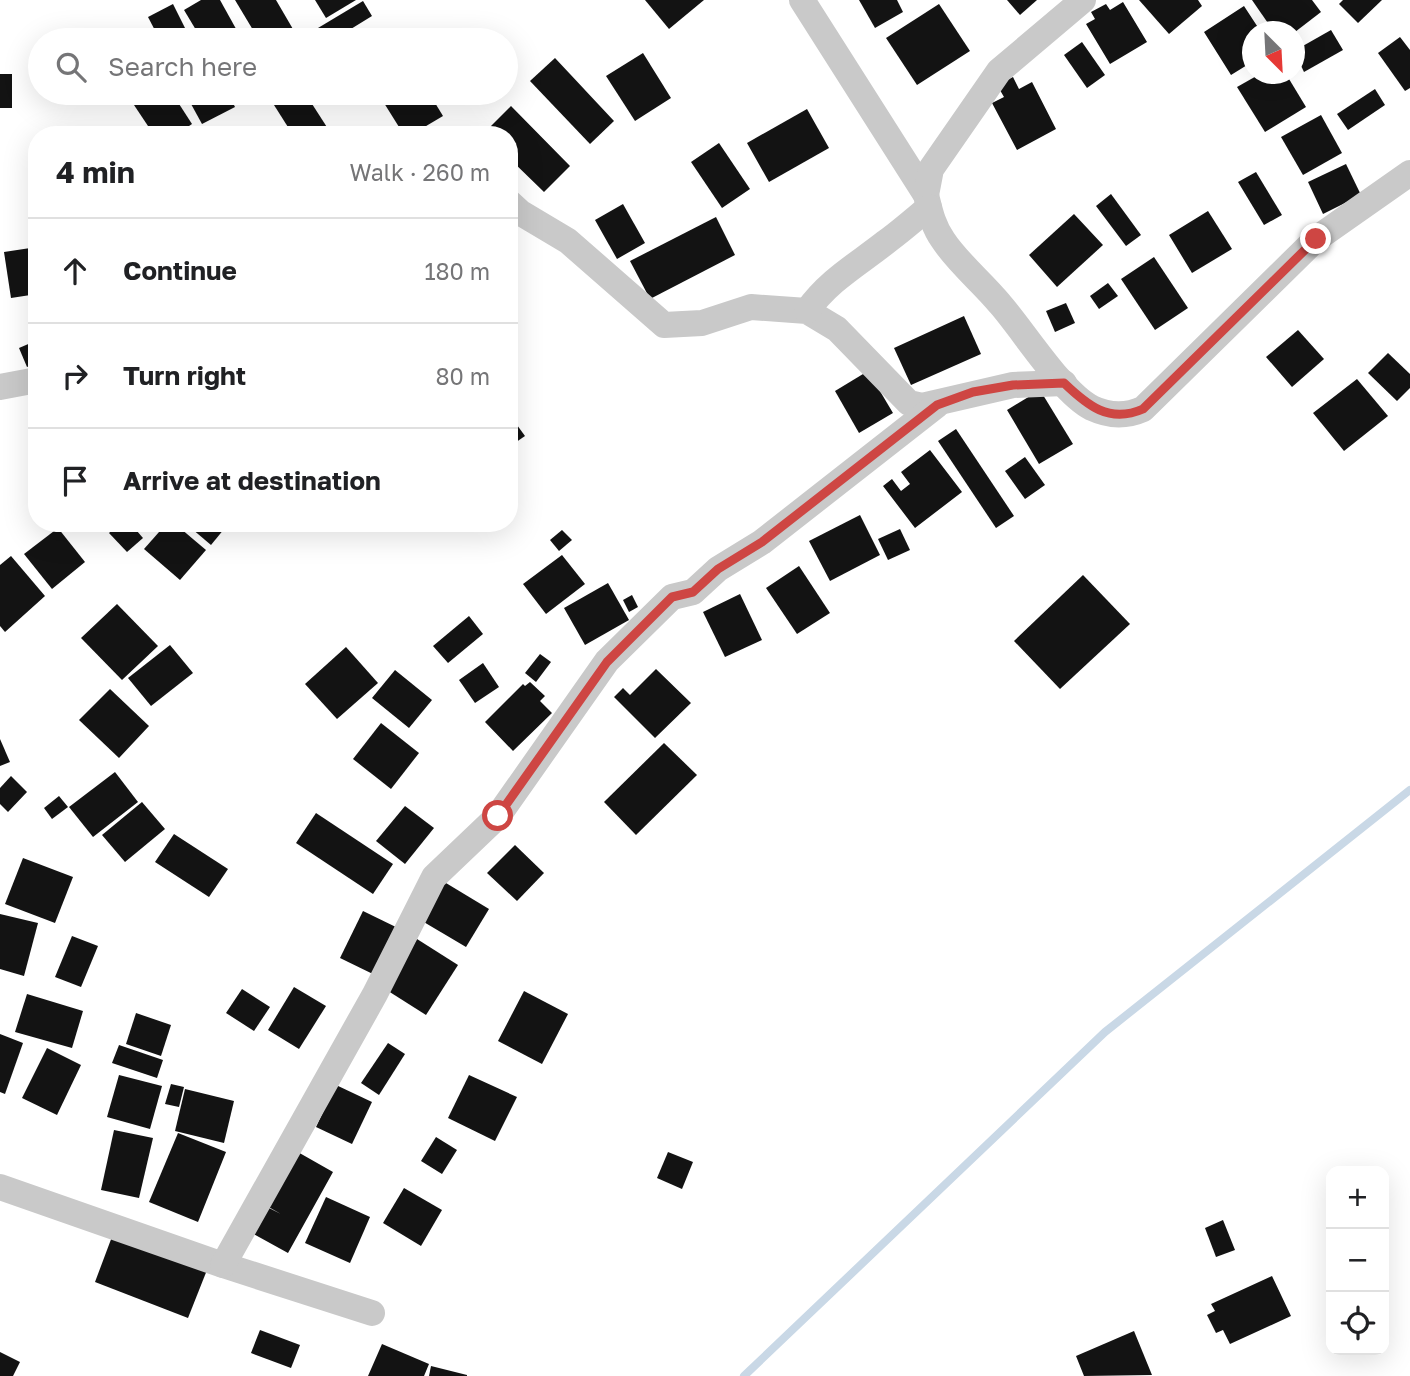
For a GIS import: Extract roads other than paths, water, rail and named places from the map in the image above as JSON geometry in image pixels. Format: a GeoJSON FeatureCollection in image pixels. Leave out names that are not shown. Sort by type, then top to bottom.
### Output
{"type":"FeatureCollection","features":[{"type":"Feature","properties":{"kind":"street"},"geometry":{"type":"LineString","coordinates":[[802,0],[928,201],[943,242],[999,302],[1064,383],[1089,407],[1106,414],[1122,415],[1143,409],[1316,239],[1410,173]]}},
{"type":"Feature","properties":{"kind":"street"},"geometry":{"type":"LineString","coordinates":[[807,311],[819,294],[846,269],[886,243],[928,201],[931,169],[999,71],[1083,0]]}},
{"type":"Feature","properties":{"kind":"street"},"geometry":{"type":"LineString","coordinates":[[518,208],[568,241],[664,325],[702,323],[751,307],[807,311],[837,329],[909,403],[937,405]]}},
{"type":"Feature","properties":{"kind":"street"},"geometry":{"type":"LineString","coordinates":[[0,387],[28,382]]}},
{"type":"Feature","properties":{"kind":"street"},"geometry":{"type":"LineString","coordinates":[[223,1265],[375,994],[434,877],[498,816],[607,662],[672,597],[693,592],[718,569],[762,542],[937,405],[973,392],[1013,385],[1064,383]]}},
{"type":"Feature","properties":{"kind":"street"},"geometry":{"type":"LineString","coordinates":[[0,1187],[223,1265],[372,1313]]}},
{"type":"Feature","properties":{"kind":"waterway"},"geometry":{"type":"LineString","coordinates":[[744,1376],[1105,1032],[1410,790]]}}]}
